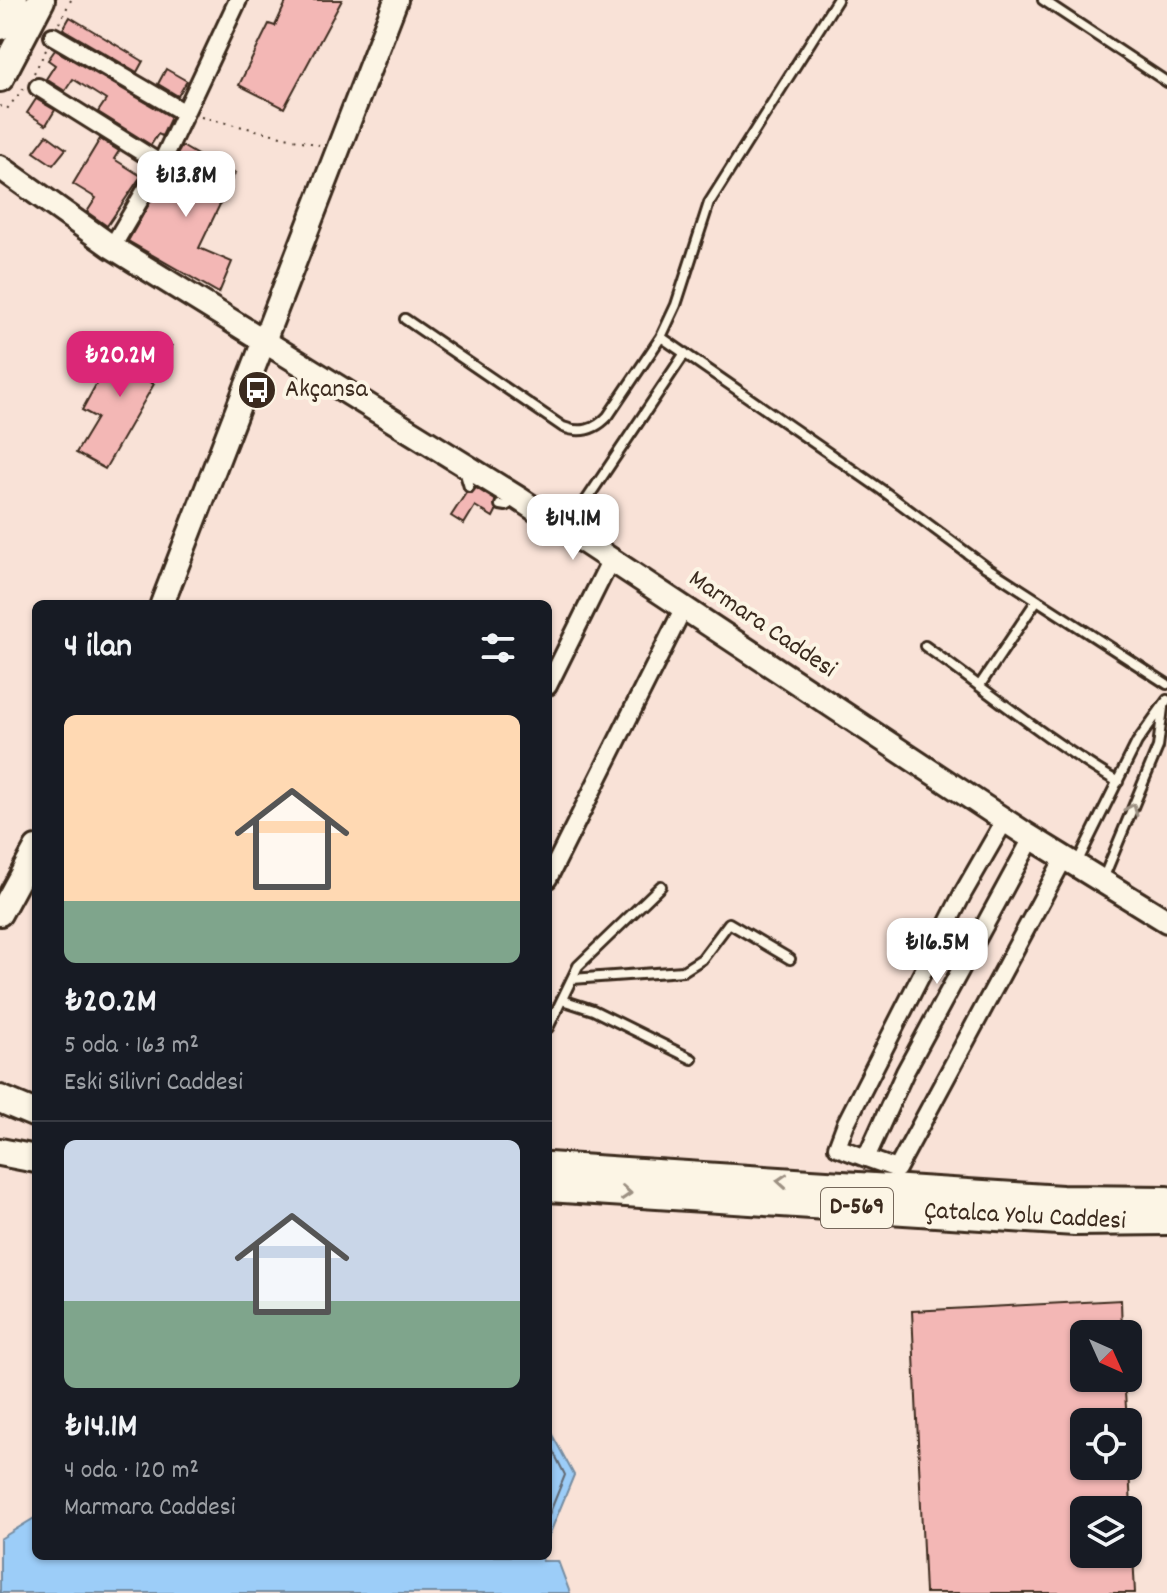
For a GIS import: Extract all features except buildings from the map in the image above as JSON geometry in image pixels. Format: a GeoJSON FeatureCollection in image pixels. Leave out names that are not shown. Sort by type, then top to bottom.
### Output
{"type":"FeatureCollection","features":[{"type":"Feature","properties":{"kind":"highway"},"geometry":{"type":"LineString","coordinates":[[0,26],[14,0]]}},
{"type":"Feature","properties":{"kind":"highway"},"geometry":{"type":"LineString","coordinates":[[0,78],[41,0]]}},
{"type":"Feature","properties":{"kind":"highway"},"geometry":{"type":"LineString","coordinates":[[0,1099],[32,1112]]}},
{"type":"Feature","properties":{"kind":"highway"},"geometry":{"type":"LineString","coordinates":[[0,1152],[32,1158]]}},
{"type":"Feature","properties":{"kind":"highway","name":"Çatalca Yolu Caddesi"},"geometry":{"type":"LineString","coordinates":[[552,1166],[1062,1199],[1167,1200]]}},
{"type":"Feature","properties":{"kind":"highway","name":"Çatalca Yolu Caddesi"},"geometry":{"type":"LineString","coordinates":[[552,1188],[1075,1222],[1167,1221]]}},
{"type":"Feature","properties":{"kind":"main road"},"geometry":{"type":"LineString","coordinates":[[164,600],[396,0]]}},
{"type":"Feature","properties":{"kind":"main road","name":"Marmara Caddesi"},"geometry":{"type":"LineString","coordinates":[[1,169],[112,247],[265,344],[462,462],[509,501],[567,530],[1032,838],[1167,921]]}},
{"type":"Feature","properties":{"kind":"main road"},"geometry":{"type":"LineString","coordinates":[[0,914],[32,855]]}},
{"type":"Feature","properties":{"kind":"street"},"geometry":{"type":"LineString","coordinates":[[112,247],[161,164],[238,0]]}},
{"type":"Feature","properties":{"kind":"street"},"geometry":{"type":"LineString","coordinates":[[53,36],[185,113]]}},
{"type":"Feature","properties":{"kind":"street"},"geometry":{"type":"LineString","coordinates":[[33,85],[161,164]]}},
{"type":"Feature","properties":{"kind":"street"},"geometry":{"type":"LineString","coordinates":[[552,678],[611,559]]}},
{"type":"Feature","properties":{"kind":"street"},"geometry":{"type":"LineString","coordinates":[[552,871],[684,607]]}},
{"type":"Feature","properties":{"kind":"street"},"geometry":{"type":"LineString","coordinates":[[1005,820],[956,906],[846,1123],[837,1147],[897,1169],[1070,861]]}},
{"type":"Feature","properties":{"kind":"street"},"geometry":{"type":"LineString","coordinates":[[866,1158],[905,1072],[1032,838]]}},
{"type":"Feature","properties":{"kind":"lane"},"geometry":{"type":"LineString","coordinates":[[405,319],[563,427],[578,431],[592,429],[608,416],[661,337],[676,305],[709,203],[837,0]]}},
{"type":"Feature","properties":{"kind":"lane"},"geometry":{"type":"LineString","coordinates":[[1043,0],[1167,82]]}},
{"type":"Feature","properties":{"kind":"lane"},"geometry":{"type":"LineString","coordinates":[[661,337],[1037,600],[1167,684]]}},
{"type":"Feature","properties":{"kind":"lane"},"geometry":{"type":"LineString","coordinates":[[567,530],[685,353]]}},
{"type":"Feature","properties":{"kind":"lane"},"geometry":{"type":"LineString","coordinates":[[462,462],[465,483],[469,487]]}},
{"type":"Feature","properties":{"kind":"lane"},"geometry":{"type":"LineString","coordinates":[[980,685],[1037,600]]}},
{"type":"Feature","properties":{"kind":"lane"},"geometry":{"type":"LineString","coordinates":[[925,646],[1056,745],[1118,782]]}},
{"type":"Feature","properties":{"kind":"lane"},"geometry":{"type":"LineString","coordinates":[[1070,861],[1118,782],[1137,742],[1165,703]]}},
{"type":"Feature","properties":{"kind":"lane"},"geometry":{"type":"LineString","coordinates":[[1102,881],[1158,747],[1165,703]]}},
{"type":"Feature","properties":{"kind":"lane"},"geometry":{"type":"LineString","coordinates":[[552,1020],[578,966],[661,886]]}},
{"type":"Feature","properties":{"kind":"lane"},"geometry":{"type":"LineString","coordinates":[[572,979],[683,971],[702,959],[729,923],[790,959]]}},
{"type":"Feature","properties":{"kind":"lane"},"geometry":{"type":"LineString","coordinates":[[562,1000],[593,1010],[692,1059]]}},
{"type":"Feature","properties":{"kind":"path"},"geometry":{"type":"LineString","coordinates":[[0,106],[7,109],[33,85]]}},
{"type":"Feature","properties":{"kind":"path"},"geometry":{"type":"LineString","coordinates":[[185,113],[340,150]]}},
{"type":"Feature","properties":{"kind":"water"},"geometry":{"type":"Polygon","coordinates":[[[552,1435],[574,1475],[552,1528],[552,1435]]]}},
{"type":"Feature","properties":{"kind":"water"},"geometry":{"type":"Polygon","coordinates":[[[32,1519],[32,1560],[558,1561],[570,1593],[0,1593],[0,1539],[32,1519]]]}},
{"type":"Feature","properties":{"kind":"place","name":"Akçansa"},"geometry":{"type":"Point","coordinates":[257,390]}}]}
